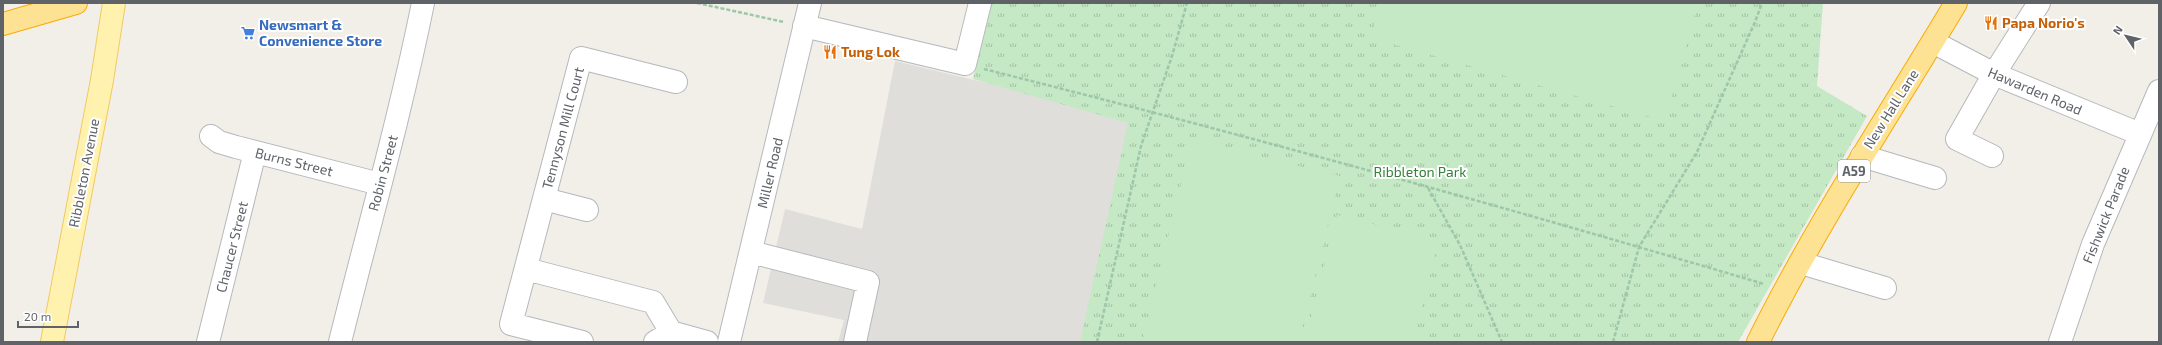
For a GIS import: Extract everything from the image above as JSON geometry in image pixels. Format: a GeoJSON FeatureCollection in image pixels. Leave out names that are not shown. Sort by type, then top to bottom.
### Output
{"type":"FeatureCollection","features":[{"type":"Feature","properties":{"kind":"highway"},"geometry":{"type":"LineString","coordinates":[[3,24],[76,3]]}},
{"type":"Feature","properties":{"kind":"highway","name":"New Hall Lane"},"geometry":{"type":"LineString","coordinates":[[1758,342],[1784,290],[1862,156],[1956,3]]}},
{"type":"Feature","properties":{"kind":"main road","name":"Ribbleton Avenue"},"geometry":{"type":"LineString","coordinates":[[52,342],[101,88],[114,3]]}},
{"type":"Feature","properties":{"kind":"street","name":"Robin Street"},"geometry":{"type":"LineString","coordinates":[[340,342],[380,184],[391,148],[423,3]]}},
{"type":"Feature","properties":{"kind":"street","name":"Miller Road"},"geometry":{"type":"LineString","coordinates":[[729,342],[810,3]]}},
{"type":"Feature","properties":{"kind":"street"},"geometry":{"type":"LineString","coordinates":[[804,26],[965,64],[980,3]]}},
{"type":"Feature","properties":{"kind":"street"},"geometry":{"type":"LineString","coordinates":[[1992,156],[1957,139],[1994,74],[2039,3]]}},
{"type":"Feature","properties":{"kind":"street","name":"Hawarden Road"},"geometry":{"type":"LineString","coordinates":[[1933,42],[1994,74],[2140,134]]}},
{"type":"Feature","properties":{"kind":"street","name":"Tennyson Mill Court"},"geometry":{"type":"LineString","coordinates":[[582,342],[511,324],[581,58],[676,82]]}},
{"type":"Feature","properties":{"kind":"street","name":"Fishwick Parade"},"geometry":{"type":"LineString","coordinates":[[2060,342],[2092,244],[2159,91]]}},
{"type":"Feature","properties":{"kind":"street","name":"Burns Street"},"geometry":{"type":"LineString","coordinates":[[211,136],[219,142],[380,184]]}},
{"type":"Feature","properties":{"kind":"street","name":"Chaucer Street"},"geometry":{"type":"LineString","coordinates":[[208,342],[256,152]]}},
{"type":"Feature","properties":{"kind":"street"},"geometry":{"type":"LineString","coordinates":[[1862,156],[1935,178]]}},
{"type":"Feature","properties":{"kind":"street"},"geometry":{"type":"LineString","coordinates":[[544,198],[587,210]]}},
{"type":"Feature","properties":{"kind":"street"},"geometry":{"type":"LineString","coordinates":[[751,252],[868,282],[855,342]]}},
{"type":"Feature","properties":{"kind":"street"},"geometry":{"type":"LineString","coordinates":[[1800,263],[1885,288]]}},
{"type":"Feature","properties":{"kind":"street"},"geometry":{"type":"LineString","coordinates":[[526,269],[653,302],[663,337],[707,342]]}},
{"type":"Feature","properties":{"kind":"path"},"geometry":{"type":"LineString","coordinates":[[697,3],[804,26]]}},
{"type":"Feature","properties":{"kind":"path"},"geometry":{"type":"LineString","coordinates":[[1097,342],[1141,146],[1172,56],[1186,3]]}},
{"type":"Feature","properties":{"kind":"path"},"geometry":{"type":"LineString","coordinates":[[1613,342],[1639,247],[1697,152],[1762,3]]}},
{"type":"Feature","properties":{"kind":"path"},"geometry":{"type":"LineString","coordinates":[[965,64],[1153,111],[1639,247],[1784,290]]}},
{"type":"Feature","properties":{"kind":"path"},"geometry":{"type":"LineString","coordinates":[[1427,188],[1460,245],[1502,342]]}},
{"type":"Feature","properties":{"kind":"shaded area"},"geometry":{"type":"Polygon","coordinates":[[[895,61],[1137,119],[1084,342],[838,342],[844,320],[763,303],[785,209],[862,229],[895,61]]]}},
{"type":"Feature","properties":{"kind":"green space","name":"Ribbleton Park"},"geometry":{"type":"Polygon","coordinates":[[[992,3],[1823,3],[1817,86],[1867,116],[1738,342],[1080,342],[1128,123],[973,79],[992,3]]]}},
{"type":"Feature","properties":{"kind":"green space"},"geometry":{"type":"Polygon","coordinates":[[[1381,3],[1698,3],[1665,121],[1371,38],[1381,3]]]}},
{"type":"Feature","properties":{"kind":"green space"},"geometry":{"type":"Polygon","coordinates":[[[1192,140],[1340,176],[1299,342],[1142,342],[1192,140]]]}},
{"type":"Feature","properties":{"kind":"green space"},"geometry":{"type":"Polygon","coordinates":[[[1337,215],[1439,240],[1413,342],[1305,342],[1337,215]]]}},
{"type":"Feature","properties":{"kind":"place","name":"Papa Norio's"},"geometry":{"type":"Point","coordinates":[1991,23]}},
{"type":"Feature","properties":{"kind":"place","name":"Newsmart & Convenience Store"},"geometry":{"type":"Point","coordinates":[248,33]}},
{"type":"Feature","properties":{"kind":"place","name":"Tung Lok"},"geometry":{"type":"Point","coordinates":[830,52]}}]}
